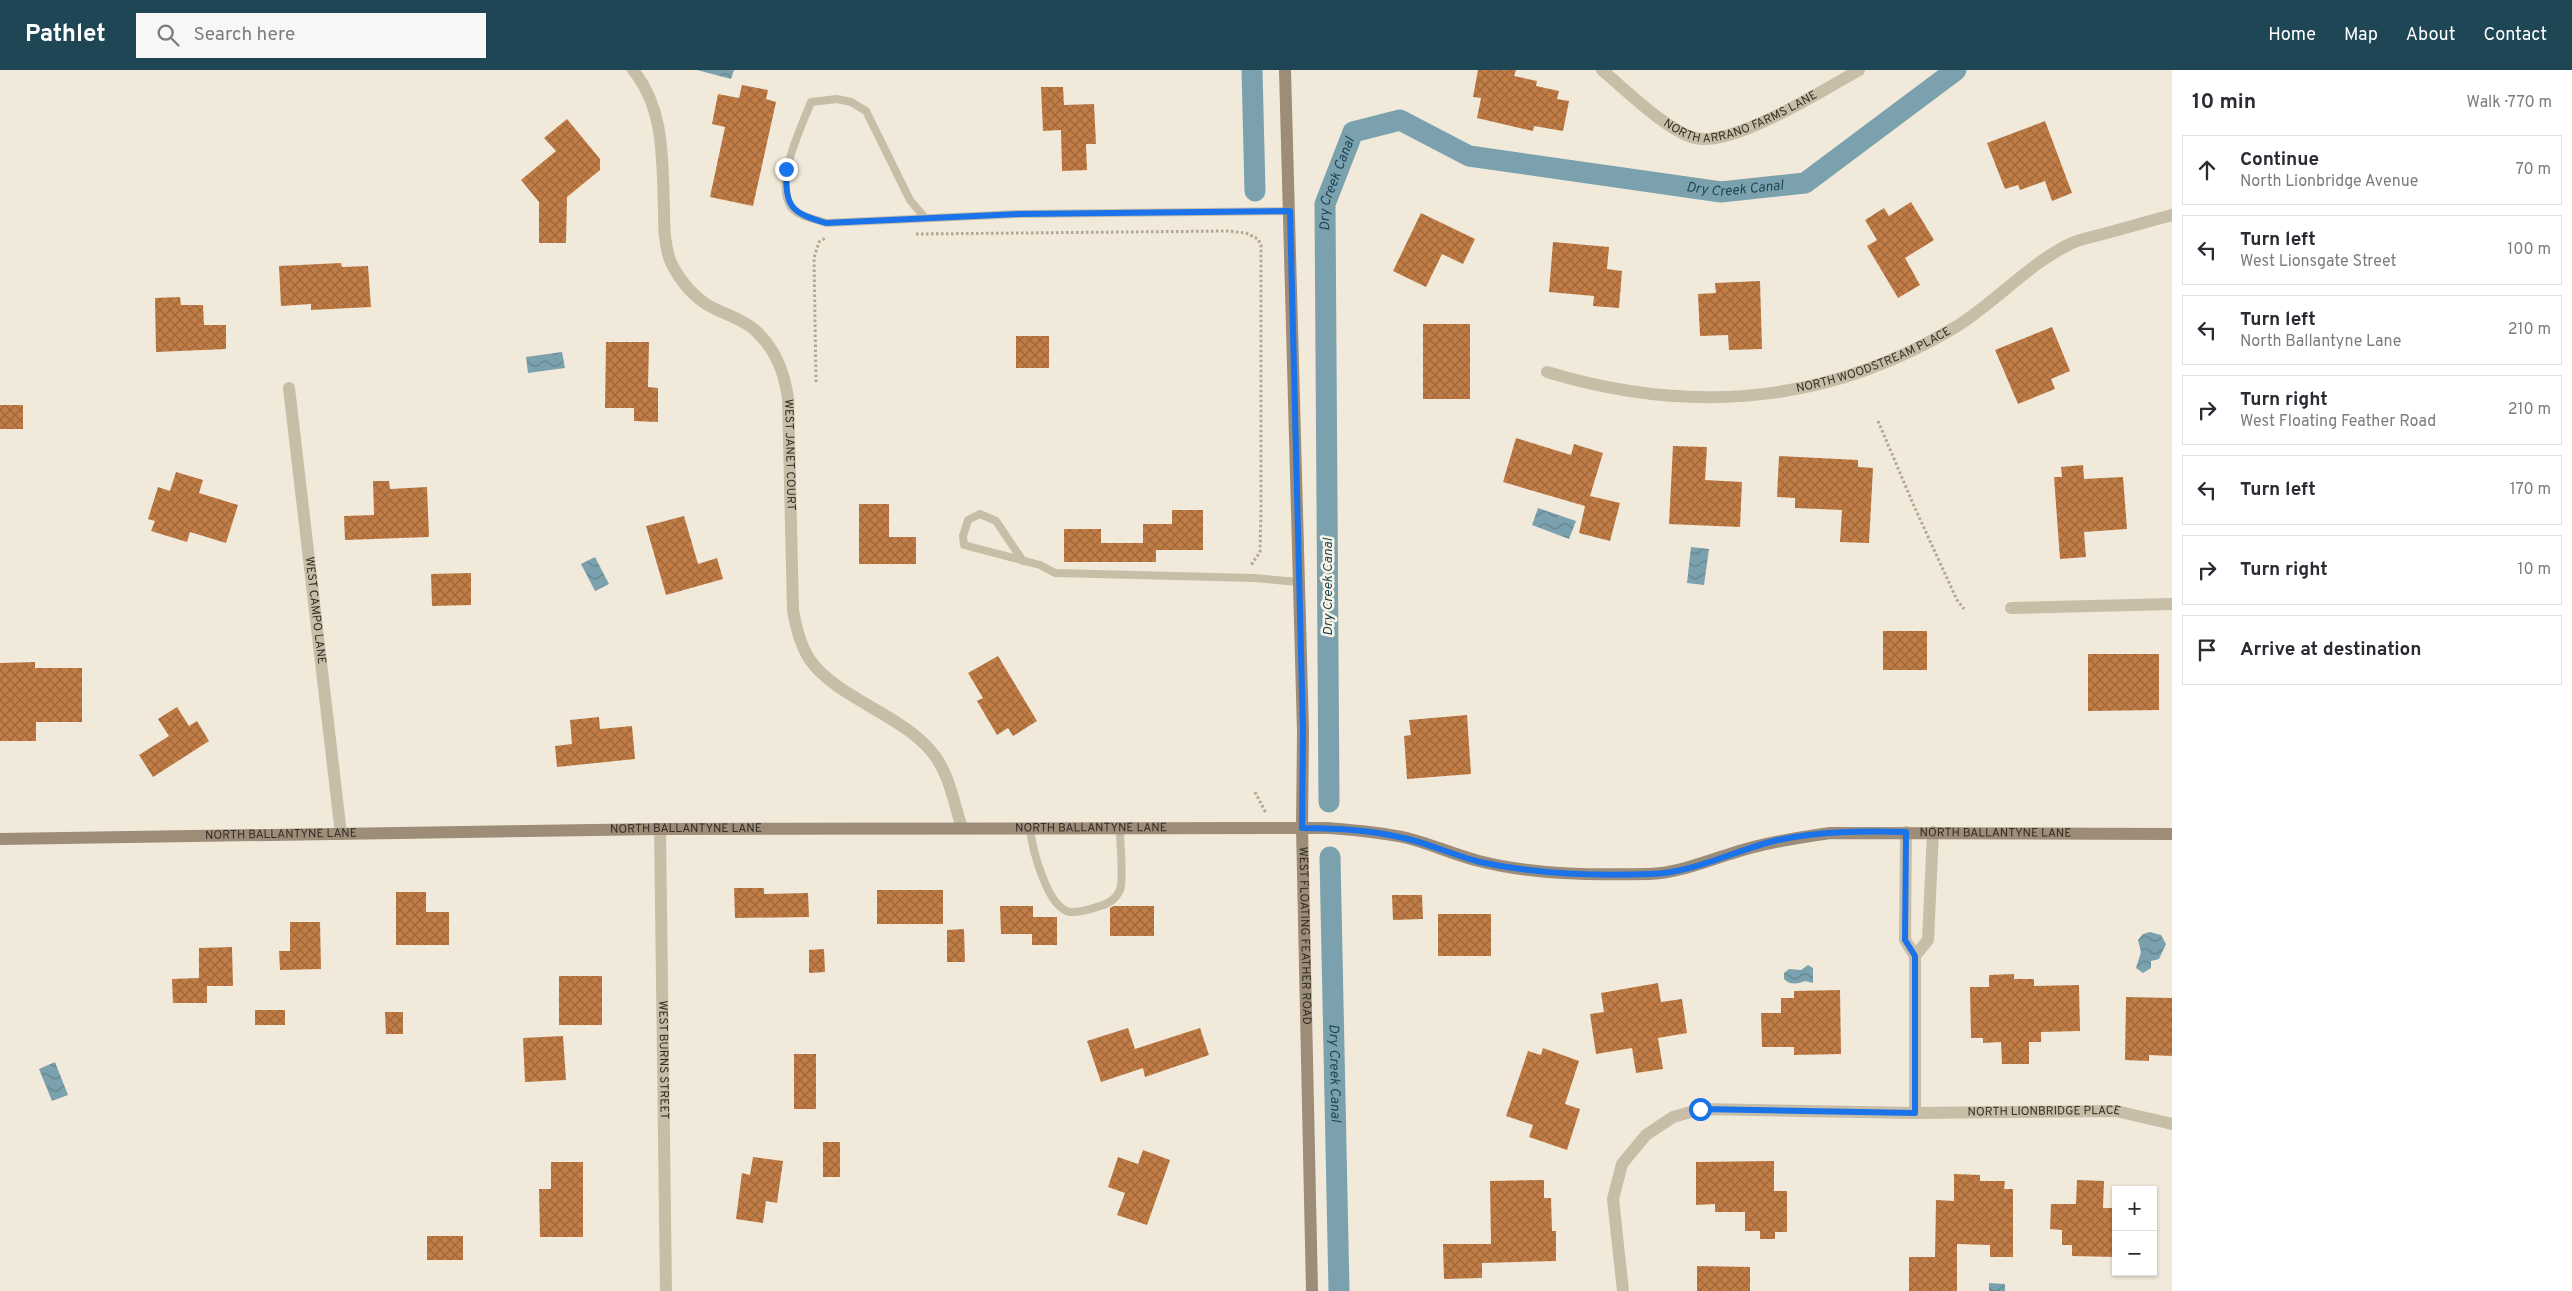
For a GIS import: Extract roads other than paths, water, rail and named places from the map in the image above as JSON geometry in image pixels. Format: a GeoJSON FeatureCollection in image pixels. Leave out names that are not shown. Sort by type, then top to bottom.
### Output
{"type":"FeatureCollection","features":[{"type":"Feature","properties":{"kind":"street","name":"WEST JANET COURT"},"geometry":{"type":"LineString","coordinates":[[633,70],[651,99],[659,124],[662,150],[665,237],[671,261],[685,285],[706,304],[756,330],[774,352],[784,374],[788,398],[793,610],[797,633],[811,660],[834,682],[911,732],[932,752],[945,774],[962,828]]}},
{"type":"Feature","properties":{"kind":"street","name":"WEST FLOATING FEATHER ROAD"},"geometry":{"type":"LineString","coordinates":[[1285,70],[1303,732],[1302,828],[1312,1291]]}},
{"type":"Feature","properties":{"kind":"street","name":"NORTH ARRANO FARMS LANE"},"geometry":{"type":"LineString","coordinates":[[1602,70],[1662,119],[1680,132],[1696,139],[1721,137],[1760,123],[1859,70]]}},
{"type":"Feature","properties":{"kind":"street","name":"NORTH WOODSTREAM PLACE"},"geometry":{"type":"LineString","coordinates":[[1547,372],[1611,390],[1677,398],[1711,399],[1761,395],[1834,380],[1862,372],[1920,347],[1955,327],[1986,307],[2045,259],[2072,243],[2172,215]]}},
{"type":"Feature","properties":{"kind":"street","name":"WEST CAMPO LANE"},"geometry":{"type":"LineString","coordinates":[[289,388],[341,834]]}},
{"type":"Feature","properties":{"kind":"street"},"geometry":{"type":"LineString","coordinates":[[2011,608],[2172,604]]}},
{"type":"Feature","properties":{"kind":"street","name":"NORTH BALLANTYNE LANE"},"geometry":{"type":"LineString","coordinates":[[0,840],[660,829],[1302,828],[1381,833],[1423,843],[1479,861],[1578,874],[1651,874],[1680,871],[1730,853],[1778,840],[1830,832],[2172,834]]}},
{"type":"Feature","properties":{"kind":"street","name":"WEST BURNS STREET"},"geometry":{"type":"LineString","coordinates":[[660,829],[666,1291]]}},
{"type":"Feature","properties":{"kind":"street"},"geometry":{"type":"LineString","coordinates":[[1906,832],[1905,940],[1915,956],[1915,1113]]}},
{"type":"Feature","properties":{"kind":"street"},"geometry":{"type":"LineString","coordinates":[[1915,956],[1928,940],[1933,832]]}},
{"type":"Feature","properties":{"kind":"street","name":"NORTH LIONBRIDGE PLACE"},"geometry":{"type":"LineString","coordinates":[[1623,1291],[1613,1199],[1622,1164],[1646,1135],[1673,1117],[1700,1109],[1915,1113],[2116,1111],[2172,1124]]}},
{"type":"Feature","properties":{"kind":"lane"},"geometry":{"type":"LineString","coordinates":[[925,218],[910,200],[866,111],[850,102],[837,99],[811,102],[786,169],[786,190],[791,206],[802,216],[826,223],[1019,214],[1290,211]]}},
{"type":"Feature","properties":{"kind":"lane"},"geometry":{"type":"LineString","coordinates":[[1023,561],[996,521],[980,514],[968,520],[963,536],[964,545],[1023,561],[1040,565],[1055,573],[1254,578],[1299,582]]}},
{"type":"Feature","properties":{"kind":"lane"},"geometry":{"type":"LineString","coordinates":[[1030,828],[1033,853],[1047,886],[1058,905],[1069,912],[1086,910],[1110,903],[1121,888],[1120,828]]}},
{"type":"Feature","properties":{"kind":"water"},"geometry":{"type":"Polygon","coordinates":[[[697,70],[734,70],[731,79],[697,70]]]}},
{"type":"Feature","properties":{"kind":"water"},"geometry":{"type":"Polygon","coordinates":[[[562,352],[565,368],[528,373],[526,357],[562,352]]]}},
{"type":"Feature","properties":{"kind":"water"},"geometry":{"type":"Polygon","coordinates":[[[1538,508],[1576,521],[1569,539],[1532,525],[1538,508]]]}},
{"type":"Feature","properties":{"kind":"water"},"geometry":{"type":"Polygon","coordinates":[[[1691,547],[1709,549],[1704,585],[1687,583],[1691,547]]]}},
{"type":"Feature","properties":{"kind":"water"},"geometry":{"type":"Polygon","coordinates":[[[595,557],[609,584],[595,591],[581,564],[595,557]]]}},
{"type":"Feature","properties":{"kind":"water"},"geometry":{"type":"Polygon","coordinates":[[[2150,932],[2161,935],[2166,944],[2159,959],[2151,961],[2151,968],[2143,973],[2136,968],[2141,952],[2138,940],[2143,934],[2150,932]]]}},
{"type":"Feature","properties":{"kind":"water"},"geometry":{"type":"Polygon","coordinates":[[[1808,965],[1813,968],[1813,983],[1805,981],[1791,983],[1784,979],[1784,973],[1789,969],[1801,970],[1808,965]]]}},
{"type":"Feature","properties":{"kind":"water"},"geometry":{"type":"Polygon","coordinates":[[[55,1062],[68,1095],[52,1101],[39,1069],[55,1062]]]}},
{"type":"Feature","properties":{"kind":"water"},"geometry":{"type":"Polygon","coordinates":[[[1989,1283],[2005,1284],[2005,1291],[1989,1291],[1989,1283]]]}},
{"type":"Feature","properties":{"kind":"waterway"},"geometry":{"type":"LineString","coordinates":[[1252,70],[1255,191]]}},
{"type":"Feature","properties":{"kind":"waterway","name":"Dry Creek Canal"},"geometry":{"type":"LineString","coordinates":[[1329,802],[1325,204],[1353,132],[1400,120],[1469,156],[1721,192],[1805,183],[1956,70]]}},
{"type":"Feature","properties":{"kind":"waterway","name":"Dry Creek Canal"},"geometry":{"type":"LineString","coordinates":[[1330,857],[1339,1291]]}}]}
